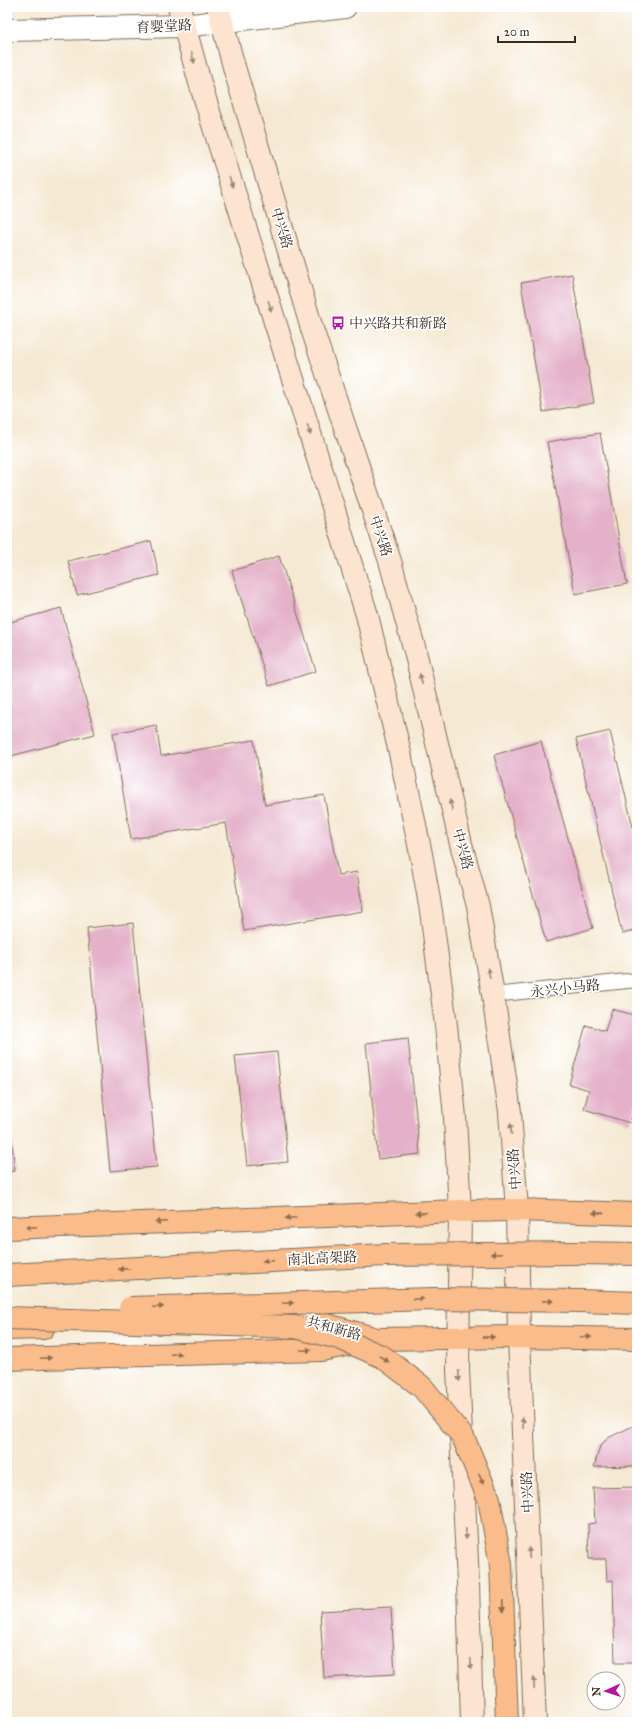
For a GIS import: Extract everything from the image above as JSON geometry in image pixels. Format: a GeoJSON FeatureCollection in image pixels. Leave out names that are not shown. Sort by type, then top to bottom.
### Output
{"type":"FeatureCollection","features":[{"type":"Feature","properties":{"kind":"main road","name":"中兴路"},"geometry":{"type":"LineString","coordinates":[[220,14],[313,332],[390,560],[413,644],[461,844],[478,906],[510,1112],[517,1210],[520,1336],[535,1722]]}},
{"type":"Feature","properties":{"kind":"main road"},"geometry":{"type":"LineString","coordinates":[[181,16],[200,83],[367,615],[379,659],[421,854],[431,911],[446,1025],[455,1117],[460,1211],[458,1337],[469,1591],[472,1722]]}},
{"type":"Feature","properties":{"kind":"main road"},"geometry":{"type":"LineString","coordinates":[[7,1228],[460,1211],[517,1210],[637,1214]]}},
{"type":"Feature","properties":{"kind":"main road","name":"南北高架路"},"geometry":{"type":"LineString","coordinates":[[7,1275],[385,1255],[637,1254]]}},
{"type":"Feature","properties":{"kind":"main road"},"geometry":{"type":"LineString","coordinates":[[7,1312],[432,1299],[637,1303]]}},
{"type":"Feature","properties":{"kind":"main road"},"geometry":{"type":"LineString","coordinates":[[7,1318],[295,1327],[339,1338],[383,1357],[422,1387],[463,1437],[489,1499],[501,1566],[508,1722]]}},
{"type":"Feature","properties":{"kind":"main road","name":"共和新路"},"geometry":{"type":"LineString","coordinates":[[7,1329],[306,1319],[378,1339],[520,1336],[637,1339]]}},
{"type":"Feature","properties":{"kind":"main road"},"geometry":{"type":"LineString","coordinates":[[7,1359],[321,1350],[378,1339]]}},
{"type":"Feature","properties":{"kind":"street","name":"育婴堂路"},"geometry":{"type":"LineString","coordinates":[[7,30],[181,16],[345,7]]}},
{"type":"Feature","properties":{"kind":"lane","name":"永兴小马路"},"geometry":{"type":"LineString","coordinates":[[493,995],[637,980]]}},
{"type":"Feature","properties":{"kind":"building"},"geometry":{"type":"Polygon","coordinates":[[[572,274],[594,403],[543,412],[521,283],[572,274]]]}},
{"type":"Feature","properties":{"kind":"building"},"geometry":{"type":"Polygon","coordinates":[[[600,433],[627,584],[575,594],[547,442],[600,433]]]}},
{"type":"Feature","properties":{"kind":"building"},"geometry":{"type":"Polygon","coordinates":[[[151,541],[159,575],[77,595],[68,561],[151,541]]]}},
{"type":"Feature","properties":{"kind":"building"},"geometry":{"type":"Polygon","coordinates":[[[279,556],[316,671],[269,686],[232,571],[279,556]]]}},
{"type":"Feature","properties":{"kind":"building"},"geometry":{"type":"Polygon","coordinates":[[[61,608],[95,734],[7,757],[7,623],[61,608]]]}},
{"type":"Feature","properties":{"kind":"building"},"geometry":{"type":"Polygon","coordinates":[[[156,725],[161,756],[254,740],[265,805],[324,795],[338,875],[357,872],[363,911],[244,931],[226,823],[131,839],[113,733],[156,725]]]}},
{"type":"Feature","properties":{"kind":"building"},"geometry":{"type":"Polygon","coordinates":[[[610,731],[637,844],[637,930],[622,934],[576,739],[610,731]]]}},
{"type":"Feature","properties":{"kind":"building"},"geometry":{"type":"Polygon","coordinates":[[[541,741],[593,928],[546,942],[494,755],[541,741]]]}},
{"type":"Feature","properties":{"kind":"building"},"geometry":{"type":"Polygon","coordinates":[[[133,923],[157,1167],[110,1171],[87,928],[133,923]]]}},
{"type":"Feature","properties":{"kind":"building"},"geometry":{"type":"Polygon","coordinates":[[[612,1009],[637,1016],[637,1105],[635,1105],[630,1123],[584,1109],[589,1090],[569,1084],[586,1025],[605,1031],[612,1009]]]}},
{"type":"Feature","properties":{"kind":"building"},"geometry":{"type":"Polygon","coordinates":[[[408,1038],[420,1154],[378,1159],[366,1043],[408,1038]]]}},
{"type":"Feature","properties":{"kind":"building"},"geometry":{"type":"Polygon","coordinates":[[[277,1052],[288,1162],[247,1166],[235,1056],[277,1052]]]}},
{"type":"Feature","properties":{"kind":"building"},"geometry":{"type":"Polygon","coordinates":[[[7,1096],[15,1171],[7,1172],[7,1096]]]}},
{"type":"Feature","properties":{"kind":"building"},"geometry":{"type":"Polygon","coordinates":[[[637,1424],[637,1466],[594,1467],[600,1446],[608,1438],[637,1424]]]}},
{"type":"Feature","properties":{"kind":"building"},"geometry":{"type":"Polygon","coordinates":[[[637,1487],[637,1663],[615,1663],[613,1580],[607,1581],[606,1559],[589,1559],[588,1524],[595,1523],[593,1488],[637,1487]]]}},
{"type":"Feature","properties":{"kind":"building"},"geometry":{"type":"Polygon","coordinates":[[[391,1607],[395,1674],[324,1678],[320,1611],[391,1607]]]}},
{"type":"Feature","properties":{"kind":"place","name":"中兴路共和新路"},"geometry":{"type":"Point","coordinates":[338,323]}}]}
